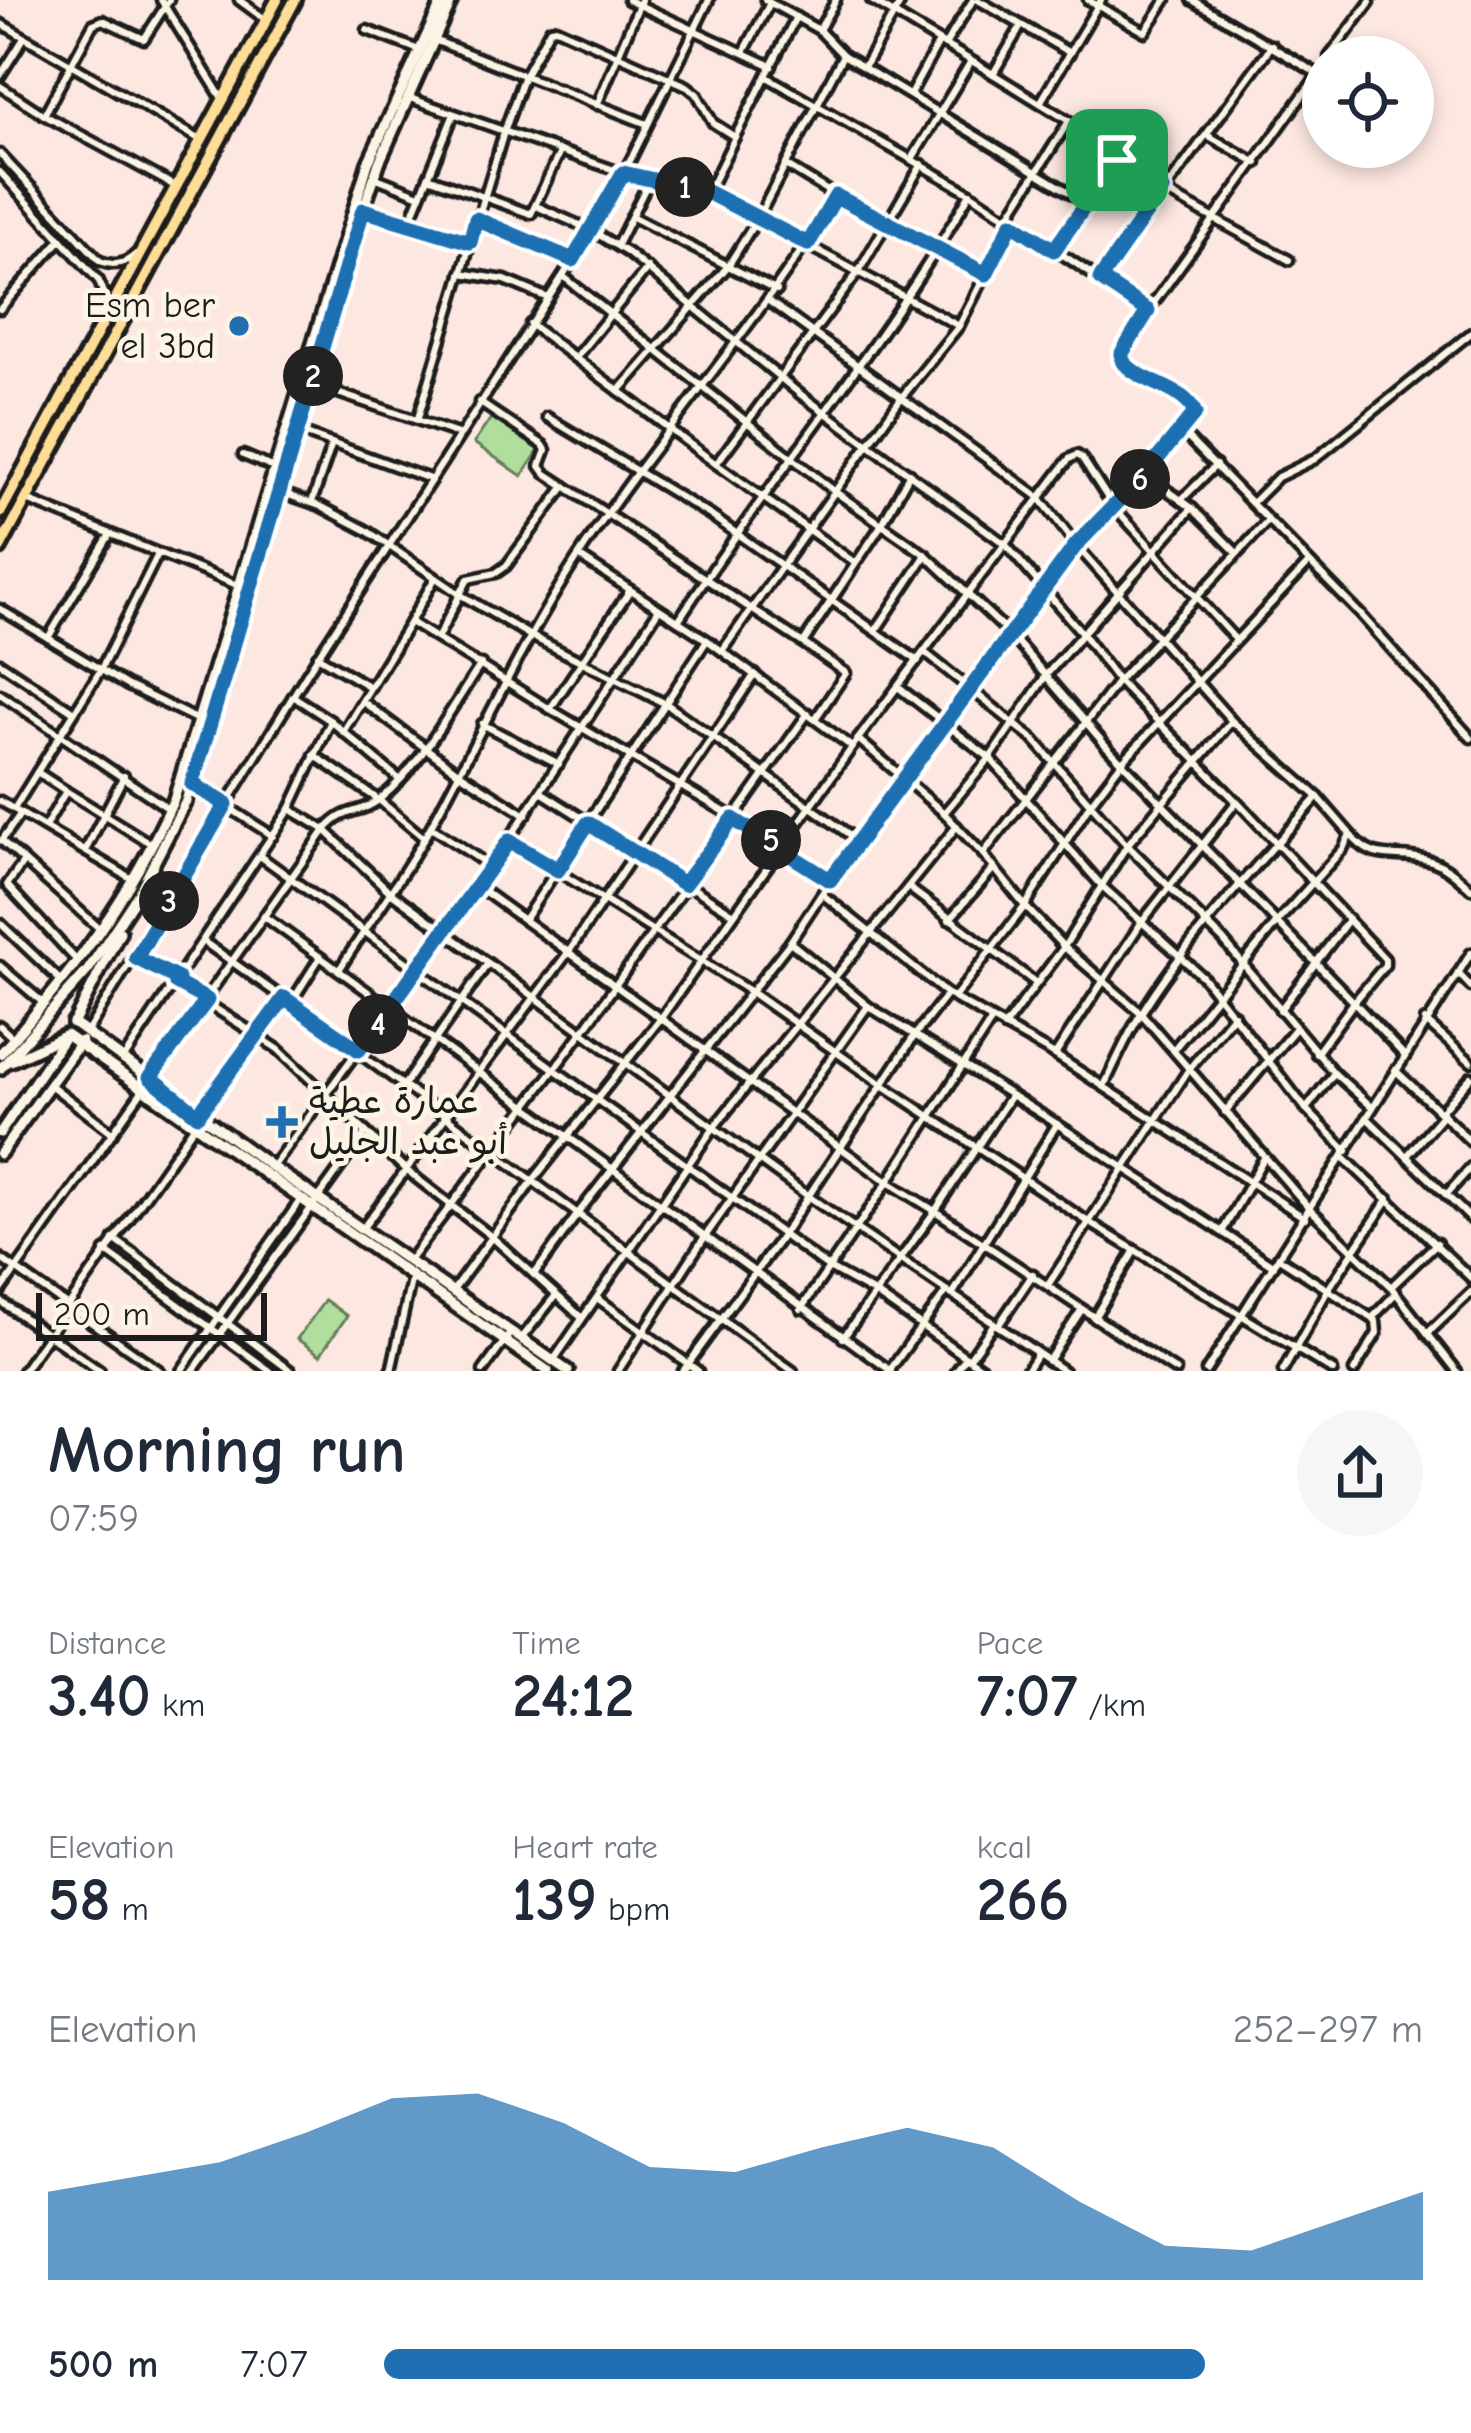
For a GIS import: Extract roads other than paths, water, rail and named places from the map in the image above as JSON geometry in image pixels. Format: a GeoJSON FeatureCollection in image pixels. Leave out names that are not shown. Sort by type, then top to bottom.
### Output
{"type":"FeatureCollection","features":[{"type":"Feature","properties":{"kind":"highway"},"geometry":{"type":"LineString","coordinates":[[0,513],[277,0]]}},
{"type":"Feature","properties":{"kind":"highway"},"geometry":{"type":"LineString","coordinates":[[0,548],[296,0]]}},
{"type":"Feature","properties":{"kind":"main road"},"geometry":{"type":"LineString","coordinates":[[1,1063],[136,881],[169,809],[338,275],[419,50],[443,0]]}},
{"type":"Feature","properties":{"kind":"main road"},"geometry":{"type":"LineString","coordinates":[[0,1154],[2,1138],[73,1023],[192,784],[298,431],[368,163],[407,98],[452,0]]}},
{"type":"Feature","properties":{"kind":"main road"},"geometry":{"type":"LineString","coordinates":[[1,1063],[14,1039],[78,984],[138,894]]}},
{"type":"Feature","properties":{"kind":"main road"},"geometry":{"type":"LineString","coordinates":[[73,1023],[124,1058],[147,1082]]}},
{"type":"Feature","properties":{"kind":"main road"},"geometry":{"type":"LineString","coordinates":[[2,1138],[87,1032]]}},
{"type":"Feature","properties":{"kind":"main road"},"geometry":{"type":"LineString","coordinates":[[1,1063],[66,1035]]}},
{"type":"Feature","properties":{"kind":"main road"},"geometry":{"type":"LineString","coordinates":[[66,1035],[147,1082],[502,1342],[543,1367],[568,1371]]}},
{"type":"Feature","properties":{"kind":"main road"},"geometry":{"type":"LineString","coordinates":[[196,1120],[521,1339],[543,1367]]}},
{"type":"Feature","properties":{"kind":"street"},"geometry":{"type":"LineString","coordinates":[[239,0],[266,20]]}},
{"type":"Feature","properties":{"kind":"street"},"geometry":{"type":"LineString","coordinates":[[628,0],[772,66]]}},
{"type":"Feature","properties":{"kind":"street"},"geometry":{"type":"LineString","coordinates":[[87,1032],[317,656],[573,260],[623,173],[709,0]]}},
{"type":"Feature","properties":{"kind":"street"},"geometry":{"type":"LineString","coordinates":[[818,30],[836,0]]}},
{"type":"Feature","properties":{"kind":"street"},"geometry":{"type":"LineString","coordinates":[[871,0],[1069,121],[1162,190],[1289,260]]}},
{"type":"Feature","properties":{"kind":"street"},"geometry":{"type":"LineString","coordinates":[[865,66],[902,0]]}},
{"type":"Feature","properties":{"kind":"street"},"geometry":{"type":"LineString","coordinates":[[911,94],[975,0],[1070,53]]}},
{"type":"Feature","properties":{"kind":"street"},"geometry":{"type":"LineString","coordinates":[[1088,0],[1145,32],[1166,0]]}},
{"type":"Feature","properties":{"kind":"street"},"geometry":{"type":"LineString","coordinates":[[1192,0],[1302,61]]}},
{"type":"Feature","properties":{"kind":"street"},"geometry":{"type":"LineString","coordinates":[[745,52],[769,1],[818,30],[843,55],[1087,202]]}},
{"type":"Feature","properties":{"kind":"street"},"geometry":{"type":"LineString","coordinates":[[1345,36],[1370,2]]}},
{"type":"Feature","properties":{"kind":"street"},"geometry":{"type":"LineString","coordinates":[[44,115],[96,21],[144,39],[165,3],[223,100]]}},
{"type":"Feature","properties":{"kind":"street"},"geometry":{"type":"LineString","coordinates":[[597,105],[639,3]]}},
{"type":"Feature","properties":{"kind":"street"},"geometry":{"type":"LineString","coordinates":[[1040,103],[1099,3]]}},
{"type":"Feature","properties":{"kind":"street"},"geometry":{"type":"LineString","coordinates":[[707,192],[796,17]]}},
{"type":"Feature","properties":{"kind":"street"},"geometry":{"type":"LineString","coordinates":[[0,23],[201,140]]}},
{"type":"Feature","properties":{"kind":"street"},"geometry":{"type":"LineString","coordinates":[[993,74],[1021,26]]}},
{"type":"Feature","properties":{"kind":"street"},"geometry":{"type":"LineString","coordinates":[[418,418],[504,132],[523,78],[552,28],[693,90],[707,116],[735,137]]}},
{"type":"Feature","properties":{"kind":"street"},"geometry":{"type":"LineString","coordinates":[[367,30],[419,50]]}},
{"type":"Feature","properties":{"kind":"street"},"geometry":{"type":"LineString","coordinates":[[0,76],[24,38]]}},
{"type":"Feature","properties":{"kind":"street"},"geometry":{"type":"LineString","coordinates":[[434,40],[647,124]]}},
{"type":"Feature","properties":{"kind":"street"},"geometry":{"type":"LineString","coordinates":[[1100,279],[1272,45]]}},
{"type":"Feature","properties":{"kind":"street"},"geometry":{"type":"LineString","coordinates":[[619,391],[728,266],[787,166],[843,55]]}},
{"type":"Feature","properties":{"kind":"street"},"geometry":{"type":"LineString","coordinates":[[912,159],[970,61]]}},
{"type":"Feature","properties":{"kind":"street"},"geometry":{"type":"LineString","coordinates":[[767,77],[970,193],[1148,311]]}},
{"type":"Feature","properties":{"kind":"street"},"geometry":{"type":"LineString","coordinates":[[0,86],[176,186]]}},
{"type":"Feature","properties":{"kind":"street"},"geometry":{"type":"LineString","coordinates":[[534,1275],[790,942],[857,840],[1076,545],[1193,417],[1194,406],[1128,369],[1122,353],[1302,97]]}},
{"type":"Feature","properties":{"kind":"street"},"geometry":{"type":"LineString","coordinates":[[407,98],[623,173],[707,192],[958,326]]}},
{"type":"Feature","properties":{"kind":"street"},"geometry":{"type":"LineString","coordinates":[[409,224],[454,114]]}},
{"type":"Feature","properties":{"kind":"street"},"geometry":{"type":"LineString","coordinates":[[722,651],[901,398],[958,326],[1009,221],[1069,121]]}},
{"type":"Feature","properties":{"kind":"street"},"geometry":{"type":"LineString","coordinates":[[1207,135],[1257,163]]}},
{"type":"Feature","properties":{"kind":"street"},"geometry":{"type":"LineString","coordinates":[[428,177],[529,214],[560,152]]}},
{"type":"Feature","properties":{"kind":"street"},"geometry":{"type":"LineString","coordinates":[[0,154],[100,261],[123,263],[139,252]]}},
{"type":"Feature","properties":{"kind":"street"},"geometry":{"type":"LineString","coordinates":[[1054,250],[1117,160]]}},
{"type":"Feature","properties":{"kind":"street"},"geometry":{"type":"LineString","coordinates":[[9,163],[0,172],[99,280],[108,308]]}},
{"type":"Feature","properties":{"kind":"street"},"geometry":{"type":"LineString","coordinates":[[716,464],[859,271],[922,164]]}},
{"type":"Feature","properties":{"kind":"street"},"geometry":{"type":"LineString","coordinates":[[787,166],[986,274]]}},
{"type":"Feature","properties":{"kind":"street"},"geometry":{"type":"LineString","coordinates":[[374,177],[420,195]]}},
{"type":"Feature","properties":{"kind":"street"},"geometry":{"type":"LineString","coordinates":[[617,246],[650,179]]}},
{"type":"Feature","properties":{"kind":"street"},"geometry":{"type":"LineString","coordinates":[[678,621],[761,498],[909,298],[970,193]]}},
{"type":"Feature","properties":{"kind":"street"},"geometry":{"type":"LineString","coordinates":[[338,970],[431,827],[530,635],[579,556],[669,428],[770,302],[836,196]]}},
{"type":"Feature","properties":{"kind":"street"},"geometry":{"type":"LineString","coordinates":[[536,206],[591,230],[648,268],[825,413],[1005,544],[1118,681],[1313,880],[1386,962],[1316,1054]]}},
{"type":"Feature","properties":{"kind":"street"},"geometry":{"type":"LineString","coordinates":[[363,210],[470,242]]}},
{"type":"Feature","properties":{"kind":"street"},"geometry":{"type":"LineString","coordinates":[[633,217],[777,291]]}},
{"type":"Feature","properties":{"kind":"street"},"geometry":{"type":"LineString","coordinates":[[476,219],[573,260]]}},
{"type":"Feature","properties":{"kind":"street"},"geometry":{"type":"LineString","coordinates":[[0,309],[62,239]]}},
{"type":"Feature","properties":{"kind":"street"},"geometry":{"type":"LineString","coordinates":[[575,358],[648,268]]}},
{"type":"Feature","properties":{"kind":"street"},"geometry":{"type":"LineString","coordinates":[[461,273],[506,280],[548,298]]}},
{"type":"Feature","properties":{"kind":"street"},"geometry":{"type":"LineString","coordinates":[[563,276],[834,491],[926,555],[1010,634],[1122,762],[1404,1055]]}},
{"type":"Feature","properties":{"kind":"street"},"geometry":{"type":"LineString","coordinates":[[770,302],[1039,497],[1232,721],[1318,796],[1373,855],[1424,858],[1471,889]]}},
{"type":"Feature","properties":{"kind":"street"},"geometry":{"type":"LineString","coordinates":[[530,324],[855,563]]}},
{"type":"Feature","properties":{"kind":"street"},"geometry":{"type":"LineString","coordinates":[[1252,503],[1287,471],[1315,459],[1471,333]]}},
{"type":"Feature","properties":{"kind":"street"},"geometry":{"type":"LineString","coordinates":[[311,384],[458,434]]}},
{"type":"Feature","properties":{"kind":"street"},"geometry":{"type":"LineString","coordinates":[[408,1262],[583,1031],[764,773],[846,673],[541,469],[543,445],[478,402]]}},
{"type":"Feature","properties":{"kind":"street"},"geometry":{"type":"LineString","coordinates":[[547,417],[737,533],[918,661]]}},
{"type":"Feature","properties":{"kind":"street"},"geometry":{"type":"LineString","coordinates":[[298,431],[430,479]]}},
{"type":"Feature","properties":{"kind":"street"},"geometry":{"type":"LineString","coordinates":[[1182,432],[1471,737]]}},
{"type":"Feature","properties":{"kind":"street"},"geometry":{"type":"LineString","coordinates":[[312,503],[332,443]]}},
{"type":"Feature","properties":{"kind":"street"},"geometry":{"type":"LineString","coordinates":[[243,455],[274,468]]}},
{"type":"Feature","properties":{"kind":"street"},"geometry":{"type":"LineString","coordinates":[[452,1292],[661,1018],[852,747],[1064,464],[1078,455],[1113,506],[1236,640]]}},
{"type":"Feature","properties":{"kind":"street"},"geometry":{"type":"LineString","coordinates":[[1181,500],[1216,465]]}},
{"type":"Feature","properties":{"kind":"street"},"geometry":{"type":"LineString","coordinates":[[803,643],[882,524],[910,472]]}},
{"type":"Feature","properties":{"kind":"street"},"geometry":{"type":"LineString","coordinates":[[1145,474],[1192,508],[1237,554]]}},
{"type":"Feature","properties":{"kind":"street"},"geometry":{"type":"LineString","coordinates":[[437,638],[471,576],[496,573],[506,566],[565,486]]}},
{"type":"Feature","properties":{"kind":"street"},"geometry":{"type":"LineString","coordinates":[[268,488],[312,503],[388,544],[530,635],[668,705],[857,840]]}},
{"type":"Feature","properties":{"kind":"street"},"geometry":{"type":"LineString","coordinates":[[27,500],[237,585]]}},
{"type":"Feature","properties":{"kind":"street"},"geometry":{"type":"LineString","coordinates":[[944,813],[990,758],[1048,674],[1192,508]]}},
{"type":"Feature","properties":{"kind":"street"},"geometry":{"type":"LineString","coordinates":[[983,854],[1118,681],[1268,521]]}},
{"type":"Feature","properties":{"kind":"street"},"geometry":{"type":"LineString","coordinates":[[48,638],[110,534]]}},
{"type":"Feature","properties":{"kind":"street"},"geometry":{"type":"LineString","coordinates":[[101,930],[1,842],[37,772],[100,670],[158,554]]}},
{"type":"Feature","properties":{"kind":"street"},"geometry":{"type":"LineString","coordinates":[[876,630],[926,555]]}},
{"type":"Feature","properties":{"kind":"street"},"geometry":{"type":"LineString","coordinates":[[579,556],[707,640],[852,747]]}},
{"type":"Feature","properties":{"kind":"street"},"geometry":{"type":"LineString","coordinates":[[686,1368],[782,1236],[915,1035],[1025,906],[1122,762],[1309,563]]}},
{"type":"Feature","properties":{"kind":"street"},"geometry":{"type":"LineString","coordinates":[[343,732],[435,578]]}},
{"type":"Feature","properties":{"kind":"street"},"geometry":{"type":"LineString","coordinates":[[550,709],[630,590]]}},
{"type":"Feature","properties":{"kind":"street"},"geometry":{"type":"LineString","coordinates":[[272,1167],[478,887],[659,608]]}},
{"type":"Feature","properties":{"kind":"street"},"geometry":{"type":"LineString","coordinates":[[0,609],[100,670],[196,719]]}},
{"type":"Feature","properties":{"kind":"street"},"geometry":{"type":"LineString","coordinates":[[410,622],[581,730],[781,845],[830,880]]}},
{"type":"Feature","properties":{"kind":"street"},"geometry":{"type":"LineString","coordinates":[[524,920],[707,640]]}},
{"type":"Feature","properties":{"kind":"street"},"geometry":{"type":"LineString","coordinates":[[924,652],[1015,721],[1054,760],[1127,845],[1208,923],[1316,1054],[1372,1107]]}},
{"type":"Feature","properties":{"kind":"street"},"geometry":{"type":"LineString","coordinates":[[317,656],[370,687]]}},
{"type":"Feature","properties":{"kind":"street"},"geometry":{"type":"LineString","coordinates":[[0,663],[74,712]]}},
{"type":"Feature","properties":{"kind":"street"},"geometry":{"type":"LineString","coordinates":[[100,1371],[0,1297],[325,830],[343,812],[379,800],[399,779],[481,664]]}},
{"type":"Feature","properties":{"kind":"street"},"geometry":{"type":"LineString","coordinates":[[361,1230],[605,901],[754,674]]}},
{"type":"Feature","properties":{"kind":"street"},"geometry":{"type":"LineString","coordinates":[[898,687],[990,758],[1102,886],[1182,956],[1220,996],[1345,1154],[1471,1278]]}},
{"type":"Feature","properties":{"kind":"street"},"geometry":{"type":"LineString","coordinates":[[0,694],[169,809]]}},
{"type":"Feature","properties":{"kind":"street"},"geometry":{"type":"LineString","coordinates":[[292,696],[399,779]]}},
{"type":"Feature","properties":{"kind":"street"},"geometry":{"type":"LineString","coordinates":[[362,701],[526,815]]}},
{"type":"Feature","properties":{"kind":"street"},"geometry":{"type":"LineString","coordinates":[[1004,1027],[1064,947],[1127,845],[1232,721]]}},
{"type":"Feature","properties":{"kind":"street"},"geometry":{"type":"LineString","coordinates":[[124,1058],[290,809],[331,722]]}},
{"type":"Feature","properties":{"kind":"street"},"geometry":{"type":"LineString","coordinates":[[482,724],[559,764]]}},
{"type":"Feature","properties":{"kind":"street"},"geometry":{"type":"LineString","coordinates":[[858,739],[944,813],[1064,947],[1141,1013],[1264,1159],[1394,1290],[1457,1371]]}},
{"type":"Feature","properties":{"kind":"street"},"geometry":{"type":"LineString","coordinates":[[314,755],[424,838]]}},
{"type":"Feature","properties":{"kind":"street"},"geometry":{"type":"LineString","coordinates":[[37,772],[153,845]]}},
{"type":"Feature","properties":{"kind":"street"},"geometry":{"type":"LineString","coordinates":[[85,850],[124,776]]}},
{"type":"Feature","properties":{"kind":"street"},"geometry":{"type":"LineString","coordinates":[[192,784],[273,836]]}},
{"type":"Feature","properties":{"kind":"street"},"geometry":{"type":"LineString","coordinates":[[45,827],[66,791]]}},
{"type":"Feature","properties":{"kind":"street"},"geometry":{"type":"LineString","coordinates":[[541,792],[734,914]]}},
{"type":"Feature","properties":{"kind":"street"},"geometry":{"type":"LineString","coordinates":[[1104,1086],[1141,1013],[1182,956],[1318,796]]}},
{"type":"Feature","properties":{"kind":"street"},"geometry":{"type":"LineString","coordinates":[[0,801],[136,881]]}},
{"type":"Feature","properties":{"kind":"street"},"geometry":{"type":"LineString","coordinates":[[1055,1055],[1141,922],[1237,802]]}},
{"type":"Feature","properties":{"kind":"street"},"geometry":{"type":"LineString","coordinates":[[290,809],[325,830],[389,891],[808,1196],[1064,1371]]}},
{"type":"Feature","properties":{"kind":"street"},"geometry":{"type":"LineString","coordinates":[[543,1367],[597,1298],[714,1126],[957,826]]}},
{"type":"Feature","properties":{"kind":"street"},"geometry":{"type":"LineString","coordinates":[[431,827],[491,867]]}},
{"type":"Feature","properties":{"kind":"street"},"geometry":{"type":"LineString","coordinates":[[1174,1049],[1350,834]]}},
{"type":"Feature","properties":{"kind":"street"},"geometry":{"type":"LineString","coordinates":[[509,841],[752,992],[1088,1221],[1333,1371]]}},
{"type":"Feature","properties":{"kind":"street"},"geometry":{"type":"LineString","coordinates":[[260,856],[782,1236],[986,1371]]}},
{"type":"Feature","properties":{"kind":"street"},"geometry":{"type":"LineString","coordinates":[[0,894],[24,862]]}},
{"type":"Feature","properties":{"kind":"street"},"geometry":{"type":"LineString","coordinates":[[949,920],[995,867]]}},
{"type":"Feature","properties":{"kind":"street"},"geometry":{"type":"LineString","coordinates":[[7,885],[78,963]]}},
{"type":"Feature","properties":{"kind":"street"},"geometry":{"type":"LineString","coordinates":[[478,887],[840,1149],[1176,1371]]}},
{"type":"Feature","properties":{"kind":"street"},"geometry":{"type":"LineString","coordinates":[[908,887],[1036,982]]}},
{"type":"Feature","properties":{"kind":"street"},"geometry":{"type":"LineString","coordinates":[[821,894],[951,996],[1055,1055],[1305,1218]]}},
{"type":"Feature","properties":{"kind":"street"},"geometry":{"type":"LineString","coordinates":[[265,917],[890,1371],[986,1242],[1058,1124]]}},
{"type":"Feature","properties":{"kind":"street"},"geometry":{"type":"LineString","coordinates":[[1280,1010],[1348,919]]}},
{"type":"Feature","properties":{"kind":"street"},"geometry":{"type":"LineString","coordinates":[[0,923],[63,983]]}},
{"type":"Feature","properties":{"kind":"street"},"geometry":{"type":"LineString","coordinates":[[204,942],[359,1050],[402,1088],[534,1179],[793,1371]]}},
{"type":"Feature","properties":{"kind":"street"},"geometry":{"type":"LineString","coordinates":[[790,942],[868,1006],[961,1067],[1125,1166],[1222,1232],[1329,1288],[1373,1317],[1377,1334],[1354,1371]]}},
{"type":"Feature","properties":{"kind":"street"},"geometry":{"type":"LineString","coordinates":[[1206,1371],[1471,953]]}},
{"type":"Feature","properties":{"kind":"street"},"geometry":{"type":"LineString","coordinates":[[23,1371],[196,1120],[320,957]]}},
{"type":"Feature","properties":{"kind":"street"},"geometry":{"type":"LineString","coordinates":[[136,958],[207,1000],[289,1058],[406,1170],[492,1237],[582,1318]]}},
{"type":"Feature","properties":{"kind":"street"},"geometry":{"type":"LineString","coordinates":[[402,1088],[489,962]]}},
{"type":"Feature","properties":{"kind":"street"},"geometry":{"type":"LineString","coordinates":[[0,966],[43,1012]]}},
{"type":"Feature","properties":{"kind":"street"},"geometry":{"type":"LineString","coordinates":[[1458,973],[1471,987]]}},
{"type":"Feature","properties":{"kind":"street"},"geometry":{"type":"LineString","coordinates":[[618,1371],[704,1238],[868,1006]]}},
{"type":"Feature","properties":{"kind":"street"},"geometry":{"type":"LineString","coordinates":[[1048,1285],[1189,1069],[1234,1014]]}},
{"type":"Feature","properties":{"kind":"street"},"geometry":{"type":"LineString","coordinates":[[801,1309],[992,1020]]}},
{"type":"Feature","properties":{"kind":"street"},"geometry":{"type":"LineString","coordinates":[[1425,1021],[1471,1062]]}},
{"type":"Feature","properties":{"kind":"street"},"geometry":{"type":"LineString","coordinates":[[0,1027],[14,1039]]}},
{"type":"Feature","properties":{"kind":"street"},"geometry":{"type":"LineString","coordinates":[[1225,1112],[1295,1029]]}},
{"type":"Feature","properties":{"kind":"street"},"geometry":{"type":"LineString","coordinates":[[1395,1070],[1471,1142]]}},
{"type":"Feature","properties":{"kind":"street"},"geometry":{"type":"LineString","coordinates":[[1306,1109],[1334,1073]]}},
{"type":"Feature","properties":{"kind":"street"},"geometry":{"type":"LineString","coordinates":[[1407,1156],[1471,1078]]}},
{"type":"Feature","properties":{"kind":"street"},"geometry":{"type":"LineString","coordinates":[[49,1084],[113,1133]]}},
{"type":"Feature","properties":{"kind":"street"},"geometry":{"type":"LineString","coordinates":[[843,1338],[1011,1095]]}},
{"type":"Feature","properties":{"kind":"street"},"geometry":{"type":"LineString","coordinates":[[1366,1117],[1471,1219]]}},
{"type":"Feature","properties":{"kind":"street"},"geometry":{"type":"LineString","coordinates":[[181,1371],[308,1199],[367,1132]]}},
{"type":"Feature","properties":{"kind":"street"},"geometry":{"type":"LineString","coordinates":[[1222,1232],[1264,1159]]}},
{"type":"Feature","properties":{"kind":"street"},"geometry":{"type":"LineString","coordinates":[[1446,1195],[1471,1167]]}},
{"type":"Feature","properties":{"kind":"street"},"geometry":{"type":"LineString","coordinates":[[1282,1371],[1388,1198]]}},
{"type":"Feature","properties":{"kind":"street"},"geometry":{"type":"LineString","coordinates":[[194,1371],[308,1199]]}},
{"type":"Feature","properties":{"kind":"street"},"geometry":{"type":"LineString","coordinates":[[114,1239],[291,1371]]}},
{"type":"Feature","properties":{"kind":"street"},"geometry":{"type":"LineString","coordinates":[[1373,1317],[1437,1243]]}},
{"type":"Feature","properties":{"kind":"street"},"geometry":{"type":"LineString","coordinates":[[1094,1318],[1135,1250]]}},
{"type":"Feature","properties":{"kind":"street"},"geometry":{"type":"LineString","coordinates":[[106,1251],[271,1371]]}},
{"type":"Feature","properties":{"kind":"street"},"geometry":{"type":"LineString","coordinates":[[0,1258],[160,1371]]}},
{"type":"Feature","properties":{"kind":"street"},"geometry":{"type":"LineString","coordinates":[[956,1371],[1033,1274]]}},
{"type":"Feature","properties":{"kind":"street"},"geometry":{"type":"LineString","coordinates":[[394,1370],[412,1276]]}},
{"type":"Feature","properties":{"kind":"street"},"geometry":{"type":"LineString","coordinates":[[1426,1334],[1471,1292]]}},
{"type":"Feature","properties":{"kind":"street"},"geometry":{"type":"LineString","coordinates":[[521,1339],[556,1295]]}},
{"type":"Feature","properties":{"kind":"street"},"geometry":{"type":"LineString","coordinates":[[597,1298],[686,1368],[698,1371]]}},
{"type":"Feature","properties":{"kind":"street"},"geometry":{"type":"LineString","coordinates":[[1048,1361],[1082,1310]]}},
{"type":"Feature","properties":{"kind":"street"},"geometry":{"type":"LineString","coordinates":[[483,1371],[511,1332]]}},
{"type":"Feature","properties":{"kind":"street"},"geometry":{"type":"LineString","coordinates":[[1026,1371],[1037,1354]]}},
{"type":"Feature","properties":{"kind":"place","name":"Esm ber el 3bd"},"geometry":{"type":"Point","coordinates":[239,326]}},
{"type":"Feature","properties":{"kind":"place","name":"عمارة عطية أبو عبد الجليل"},"geometry":{"type":"Point","coordinates":[282,1122]}}]}
